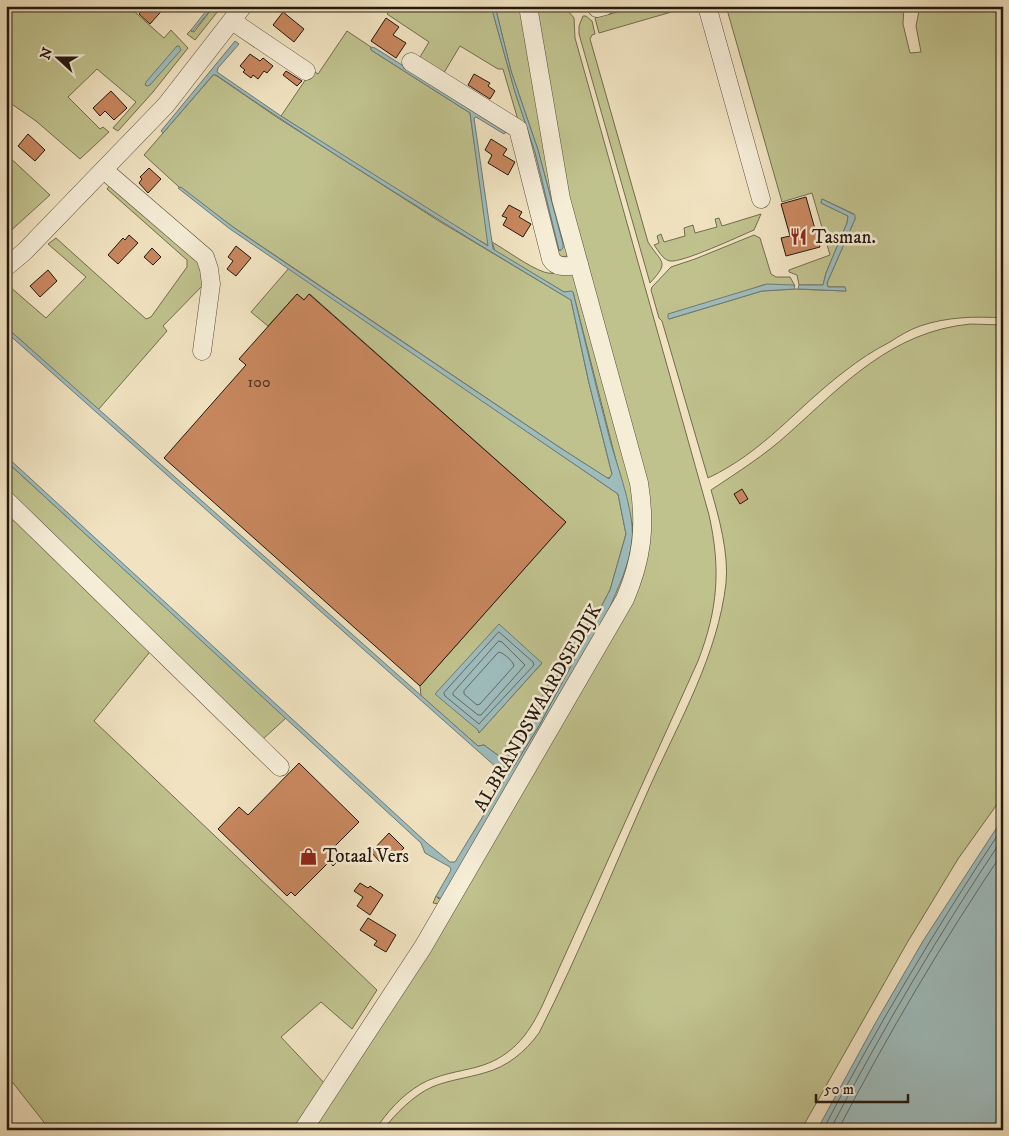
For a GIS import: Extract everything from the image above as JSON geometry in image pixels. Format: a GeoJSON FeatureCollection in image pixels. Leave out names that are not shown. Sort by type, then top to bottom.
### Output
{"type":"FeatureCollection","features":[{"type":"Feature","properties":{"kind":"street"},"geometry":{"type":"LineString","coordinates":[[6,267],[104,170],[166,105],[243,6]]}},
{"type":"Feature","properties":{"kind":"street","name":"ALBRANDSWAARDSEDIJK"},"geometry":{"type":"LineString","coordinates":[[303,1130],[433,930],[625,599],[637,568],[643,524],[639,483],[560,199],[528,6]]}},
{"type":"Feature","properties":{"kind":"street"},"geometry":{"type":"LineString","coordinates":[[707,6],[761,199]]}},
{"type":"Feature","properties":{"kind":"street"},"geometry":{"type":"LineString","coordinates":[[232,21],[306,71]]}},
{"type":"Feature","properties":{"kind":"street"},"geometry":{"type":"LineString","coordinates":[[411,62],[518,129],[551,259],[556,265],[560,266],[579,265]]}},
{"type":"Feature","properties":{"kind":"street"},"geometry":{"type":"LineString","coordinates":[[104,170],[204,257],[209,269],[211,284],[202,351]]}},
{"type":"Feature","properties":{"kind":"street"},"geometry":{"type":"LineString","coordinates":[[6,500],[280,767]]}},
{"type":"Feature","properties":{"kind":"green space"},"geometry":{"type":"Polygon","coordinates":[[[6,6],[128,6],[164,38],[171,30],[188,48],[153,92],[118,131],[113,128],[136,102],[97,69],[68,97],[100,129],[103,127],[109,132],[80,159],[36,121],[6,100],[6,6]]]}},
{"type":"Feature","properties":{"kind":"green space"},"geometry":{"type":"Polygon","coordinates":[[[214,6],[222,6],[195,40],[187,34],[191,30],[194,32],[214,6]]]}},
{"type":"Feature","properties":{"kind":"green space"},"geometry":{"type":"Polygon","coordinates":[[[393,6],[491,6],[515,92],[535,152],[560,251],[563,244],[538,150],[511,71],[495,6],[524,6],[568,255],[565,257],[558,256],[503,69],[498,69],[460,46],[442,76],[417,62],[429,42],[387,14],[393,6]]]}},
{"type":"Feature","properties":{"kind":"green space"},"geometry":{"type":"Polygon","coordinates":[[[538,6],[564,6],[574,18],[575,38],[709,515],[716,571],[716,589],[710,624],[698,661],[537,1017],[524,1036],[508,1052],[489,1063],[421,1084],[395,1104],[375,1130],[310,1130],[427,949],[646,542],[570,216],[534,21],[538,6]]]}},
{"type":"Feature","properties":{"kind":"green space"},"geometry":{"type":"Polygon","coordinates":[[[643,6],[692,6],[599,33],[595,18],[643,6]]]}},
{"type":"Feature","properties":{"kind":"green space"},"geometry":{"type":"Polygon","coordinates":[[[726,6],[904,6],[903,24],[910,53],[921,52],[916,26],[920,6],[991,6],[990,8],[1003,18],[1003,318],[972,317],[951,319],[930,323],[904,333],[850,367],[747,455],[708,478],[662,321],[659,318],[651,290],[652,287],[671,267],[754,235],[760,238],[771,274],[776,277],[790,277],[795,286],[763,285],[669,319],[762,291],[795,289],[846,291],[845,287],[828,287],[827,283],[855,219],[854,214],[822,199],[821,203],[848,216],[847,223],[826,273],[823,285],[799,285],[797,275],[789,272],[789,270],[830,255],[812,193],[782,202],[726,6]]]}},
{"type":"Feature","properties":{"kind":"green space"},"geometry":{"type":"Polygon","coordinates":[[[583,16],[592,21],[595,34],[590,39],[648,242],[662,262],[660,270],[650,283],[579,34],[579,26],[583,16]]]}},
{"type":"Feature","properties":{"kind":"green space"},"geometry":{"type":"Polygon","coordinates":[[[347,31],[371,47],[371,50],[470,113],[489,246],[444,220],[281,116],[312,70],[318,74],[347,31]]]}},
{"type":"Feature","properties":{"kind":"green space"},"geometry":{"type":"Polygon","coordinates":[[[214,74],[278,118],[439,221],[571,300],[589,383],[612,474],[611,477],[607,478],[559,447],[233,227],[179,187],[144,155],[214,74]]]}},
{"type":"Feature","properties":{"kind":"green space"},"geometry":{"type":"Polygon","coordinates":[[[6,154],[50,195],[6,235],[6,154]]]}},
{"type":"Feature","properties":{"kind":"green space"},"geometry":{"type":"Polygon","coordinates":[[[111,184],[199,256],[205,283],[163,326],[167,331],[98,410],[6,327],[6,288],[9,286],[46,318],[86,277],[48,244],[56,238],[146,319],[151,317],[187,267],[187,260],[107,189],[111,184]]]}},
{"type":"Feature","properties":{"kind":"green space"},"geometry":{"type":"Polygon","coordinates":[[[761,214],[754,230],[686,258],[667,260],[654,245],[659,243],[657,236],[661,234],[664,242],[685,236],[684,228],[693,225],[695,233],[717,227],[715,219],[719,218],[722,226],[761,214]]]}},
{"type":"Feature","properties":{"kind":"green space"},"geometry":{"type":"Polygon","coordinates":[[[492,242],[538,269],[548,273],[568,273],[575,276],[634,483],[637,514],[627,578],[440,904],[433,903],[436,896],[439,899],[608,611],[627,563],[633,527],[573,292],[564,292],[495,251],[492,242]]]}},
{"type":"Feature","properties":{"kind":"green space"},"geometry":{"type":"Polygon","coordinates":[[[289,268],[618,494],[626,534],[610,590],[602,605],[568,650],[507,759],[503,759],[484,745],[478,746],[421,696],[420,686],[566,522],[310,294],[304,300],[297,294],[268,326],[251,312],[289,268]],[[542,663],[478,730],[479,733],[542,663]]]}},
{"type":"Feature","properties":{"kind":"green space"},"geometry":{"type":"Polygon","coordinates":[[[970,324],[1003,325],[1003,796],[958,859],[907,943],[801,1130],[383,1130],[405,1106],[425,1090],[484,1073],[508,1063],[522,1052],[539,1033],[583,941],[685,711],[715,635],[722,609],[727,572],[723,536],[711,490],[770,449],[849,379],[870,363],[892,349],[916,338],[942,329],[970,324]]]}},
{"type":"Feature","properties":{"kind":"green space"},"geometry":{"type":"Polygon","coordinates":[[[6,461],[286,718],[263,739],[6,494],[6,461]]]}},
{"type":"Feature","properties":{"kind":"green space"},"geometry":{"type":"Polygon","coordinates":[[[6,505],[153,648],[94,721],[377,990],[352,1029],[321,1002],[281,1037],[327,1086],[297,1130],[50,1130],[6,1074],[6,505]]]}},
{"type":"Feature","properties":{"kind":"water"},"geometry":{"type":"Polygon","coordinates":[[[210,6],[214,6],[192,32],[191,30],[210,6]]]}},
{"type":"Feature","properties":{"kind":"water"},"geometry":{"type":"Polygon","coordinates":[[[491,6],[495,6],[511,71],[538,150],[563,244],[561,250],[559,250],[535,152],[515,92],[491,6]]]}},
{"type":"Feature","properties":{"kind":"water"},"geometry":{"type":"Polygon","coordinates":[[[235,41],[239,44],[218,68],[217,72],[284,118],[488,246],[470,113],[371,50],[371,47],[507,131],[504,134],[476,117],[474,118],[493,249],[564,292],[573,292],[605,422],[625,489],[631,516],[631,548],[623,576],[608,611],[441,899],[436,896],[451,870],[450,867],[425,853],[421,843],[6,461],[6,456],[427,843],[450,862],[455,862],[505,780],[505,775],[6,332],[6,327],[478,746],[484,745],[503,759],[507,759],[568,650],[602,605],[610,590],[626,534],[618,494],[230,229],[178,188],[181,187],[233,227],[290,266],[609,479],[612,474],[589,383],[571,300],[392,190],[216,75],[213,75],[163,133],[161,131],[235,41]]]}},
{"type":"Feature","properties":{"kind":"water"},"geometry":{"type":"Polygon","coordinates":[[[177,46],[181,50],[150,85],[145,85],[146,82],[177,46]]]}},
{"type":"Feature","properties":{"kind":"water"},"geometry":{"type":"Polygon","coordinates":[[[822,199],[855,215],[855,219],[827,283],[828,287],[845,287],[846,291],[798,289],[799,285],[823,285],[826,273],[847,223],[848,216],[821,203],[822,199]]]}},
{"type":"Feature","properties":{"kind":"water"},"geometry":{"type":"Polygon","coordinates":[[[767,284],[794,285],[795,289],[762,291],[668,318],[668,314],[767,284]]]}},
{"type":"Feature","properties":{"kind":"water"},"geometry":{"type":"Polygon","coordinates":[[[499,624],[542,663],[479,733],[478,730],[435,694],[499,624]]]}},
{"type":"Feature","properties":{"kind":"water"},"geometry":{"type":"Polygon","coordinates":[[[1003,818],[1003,1130],[817,1130],[923,941],[1003,818]]]}},
{"type":"Feature","properties":{"kind":"building"},"geometry":{"type":"Polygon","coordinates":[[[146,6],[166,6],[150,24],[139,14],[146,6]]]}},
{"type":"Feature","properties":{"kind":"building"},"geometry":{"type":"Polygon","coordinates":[[[283,12],[304,29],[294,42],[273,25],[283,12]]]}},
{"type":"Feature","properties":{"kind":"building"},"geometry":{"type":"Polygon","coordinates":[[[386,18],[399,27],[393,35],[406,43],[396,58],[371,41],[386,18]]]}},
{"type":"Feature","properties":{"kind":"building"},"geometry":{"type":"Polygon","coordinates":[[[250,54],[260,61],[263,58],[273,66],[267,73],[264,71],[258,79],[253,75],[251,78],[243,72],[245,70],[240,66],[250,54]]]}},
{"type":"Feature","properties":{"kind":"building"},"geometry":{"type":"Polygon","coordinates":[[[286,71],[302,81],[297,86],[283,75],[286,71]]]}},
{"type":"Feature","properties":{"kind":"building"},"geometry":{"type":"Polygon","coordinates":[[[474,74],[490,83],[488,86],[495,91],[490,99],[468,85],[474,74]]]}},
{"type":"Feature","properties":{"kind":"building"},"geometry":{"type":"Polygon","coordinates":[[[111,91],[127,108],[114,120],[105,111],[100,116],[93,108],[111,91]]]}},
{"type":"Feature","properties":{"kind":"building"},"geometry":{"type":"Polygon","coordinates":[[[28,134],[45,150],[35,161],[18,146],[28,134]]]}},
{"type":"Feature","properties":{"kind":"building"},"geometry":{"type":"Polygon","coordinates":[[[491,139],[507,149],[503,155],[515,162],[508,175],[488,163],[492,155],[485,150],[491,139]]]}},
{"type":"Feature","properties":{"kind":"building"},"geometry":{"type":"Polygon","coordinates":[[[149,168],[161,179],[148,193],[139,183],[142,179],[140,177],[149,168]]]}},
{"type":"Feature","properties":{"kind":"building"},"geometry":{"type":"Polygon","coordinates":[[[806,197],[820,247],[786,256],[781,238],[790,236],[781,204],[806,197]]]}},
{"type":"Feature","properties":{"kind":"building"},"geometry":{"type":"Polygon","coordinates":[[[509,205],[522,212],[519,217],[531,224],[523,237],[503,225],[507,218],[502,216],[509,205]]]}},
{"type":"Feature","properties":{"kind":"building"},"geometry":{"type":"Polygon","coordinates":[[[129,235],[138,243],[118,264],[108,255],[123,238],[125,240],[129,235]]]}},
{"type":"Feature","properties":{"kind":"building"},"geometry":{"type":"Polygon","coordinates":[[[236,246],[251,258],[236,276],[227,269],[233,261],[228,257],[236,246]]]}},
{"type":"Feature","properties":{"kind":"building"},"geometry":{"type":"Polygon","coordinates":[[[152,248],[161,257],[153,265],[144,257],[152,248]]]}},
{"type":"Feature","properties":{"kind":"building"},"geometry":{"type":"Polygon","coordinates":[[[48,270],[57,281],[40,297],[30,286],[48,270]]]}},
{"type":"Feature","properties":{"kind":"building"},"geometry":{"type":"Polygon","coordinates":[[[297,294],[304,300],[309,294],[566,522],[420,686],[164,458],[246,365],[239,359],[297,294]]]}},
{"type":"Feature","properties":{"kind":"building"},"geometry":{"type":"Polygon","coordinates":[[[742,489],[748,499],[740,504],[734,494],[742,489]]]}},
{"type":"Feature","properties":{"kind":"building"},"geometry":{"type":"Polygon","coordinates":[[[299,763],[359,822],[334,847],[343,856],[333,866],[329,862],[295,896],[291,892],[287,896],[218,829],[239,807],[248,815],[299,763]]]}},
{"type":"Feature","properties":{"kind":"building"},"geometry":{"type":"Polygon","coordinates":[[[389,833],[404,848],[394,858],[388,853],[380,862],[371,852],[389,833]]]}},
{"type":"Feature","properties":{"kind":"building"},"geometry":{"type":"Polygon","coordinates":[[[360,883],[368,888],[370,886],[383,895],[370,915],[357,906],[363,897],[354,891],[360,883]]]}},
{"type":"Feature","properties":{"kind":"building"},"geometry":{"type":"Polygon","coordinates":[[[368,918],[396,935],[386,952],[374,945],[377,941],[360,930],[368,918]]]}},
{"type":"Feature","properties":{"kind":"place","name":"Tasman."},"geometry":{"type":"Point","coordinates":[798,237]}},
{"type":"Feature","properties":{"kind":"place","name":"Totaal Vers"},"geometry":{"type":"Point","coordinates":[309,856]}}]}
